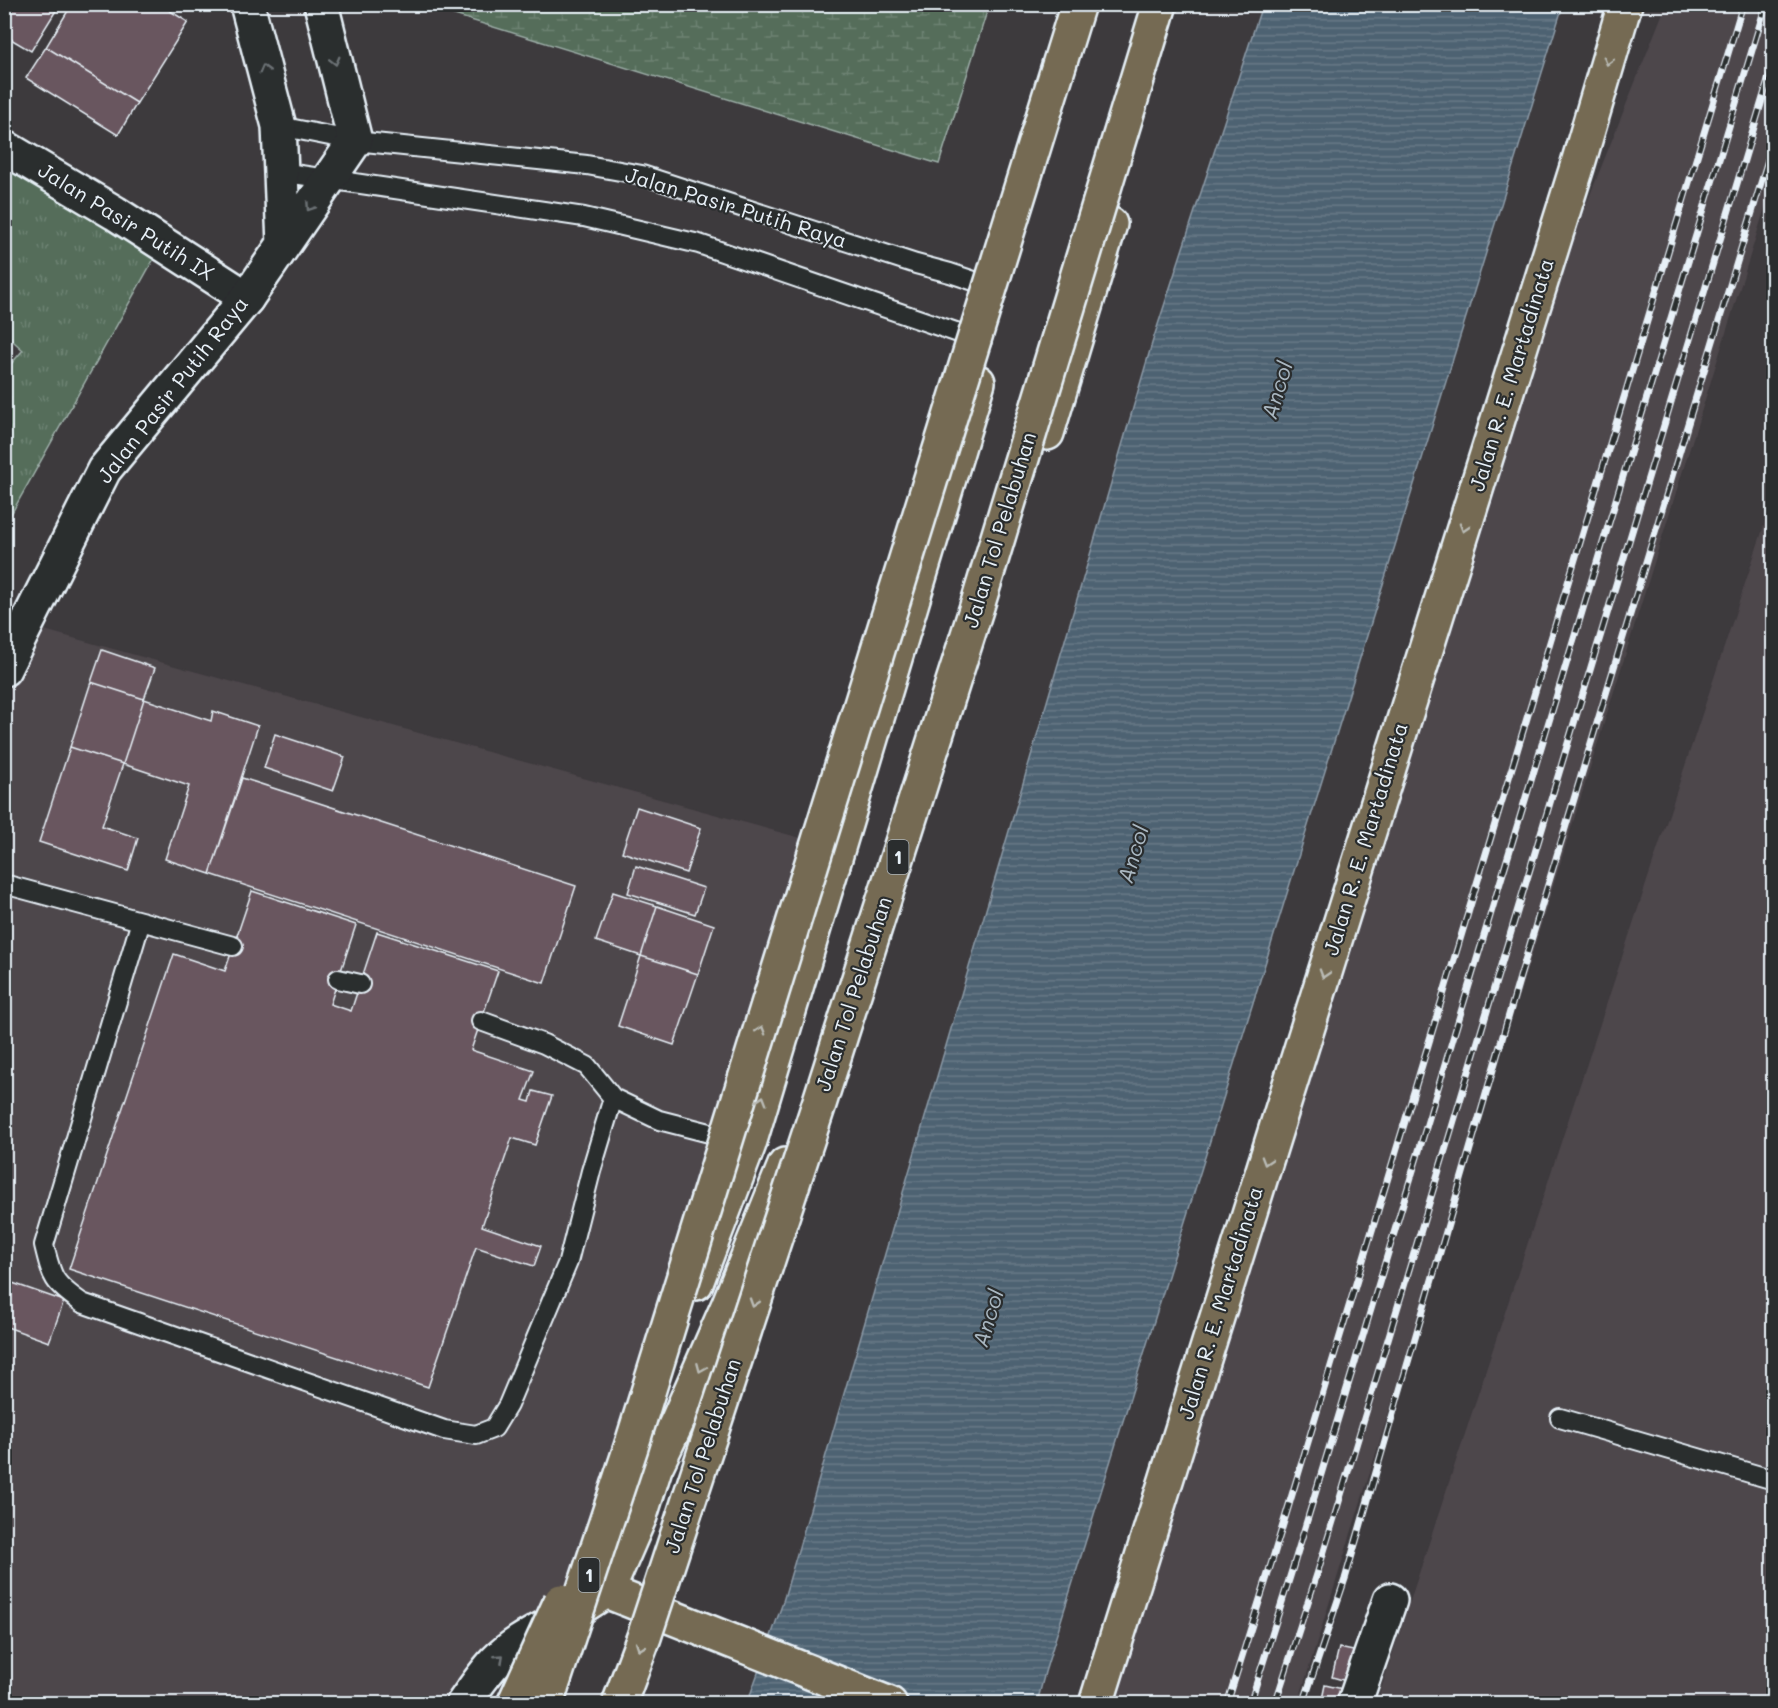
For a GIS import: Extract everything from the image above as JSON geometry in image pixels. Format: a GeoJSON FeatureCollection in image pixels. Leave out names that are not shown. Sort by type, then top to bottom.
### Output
{"type":"FeatureCollection","features":[{"type":"Feature","properties":{"kind":"highway","name":"1"},"geometry":{"type":"LineString","coordinates":[[546,1704],[631,1447],[1078,4]]}},
{"type":"Feature","properties":{"kind":"highway"},"geometry":{"type":"LineString","coordinates":[[606,1591],[630,1543],[624,1515],[749,1144],[1093,4]]}},
{"type":"Feature","properties":{"kind":"highway","name":"Jalan Tol Pelabuhan"},"geometry":{"type":"LineString","coordinates":[[619,1704],[644,1637],[835,1056],[980,600],[1160,4]]}},
{"type":"Feature","properties":{"kind":"highway"},"geometry":{"type":"LineString","coordinates":[[578,1609],[624,1515],[655,1468],[728,1306],[815,1090],[977,662],[1175,4]]}},
{"type":"Feature","properties":{"kind":"highway","name":"Jalan R. E. Martadinata"},"geometry":{"type":"LineString","coordinates":[[1096,1704],[1570,189],[1625,4]]}},
{"type":"Feature","properties":{"kind":"highway"},"geometry":{"type":"LineString","coordinates":[[514,1704],[631,1447]]}},
{"type":"Feature","properties":{"kind":"highway","name":"1"},"geometry":{"type":"LineString","coordinates":[[532,1704],[578,1609],[606,1591],[890,1704]]}},
{"type":"Feature","properties":{"kind":"highway","name":"Jalan R. E. Martadinata"},"geometry":{"type":"LineString","coordinates":[[1083,1704],[1106,1672]]}},
{"type":"Feature","properties":{"kind":"street"},"geometry":{"type":"LineString","coordinates":[[247,4],[279,126],[284,244]]}},
{"type":"Feature","properties":{"kind":"street"},"geometry":{"type":"LineString","coordinates":[[321,4],[355,141]]}},
{"type":"Feature","properties":{"kind":"street","name":"Jalan Pasir Putih Raya"},"geometry":{"type":"LineString","coordinates":[[4,669],[104,470],[247,298],[355,141]]}},
{"type":"Feature","properties":{"kind":"street","name":"Jalan Pasir Putih IX"},"geometry":{"type":"LineString","coordinates":[[4,147],[115,213],[247,298]]}},
{"type":"Feature","properties":{"kind":"street"},"geometry":{"type":"LineString","coordinates":[[1354,1704],[1390,1600]]}},
{"type":"Feature","properties":{"kind":"street"},"geometry":{"type":"LineString","coordinates":[[463,1704],[504,1653],[578,1609]]}},
{"type":"Feature","properties":{"kind":"lane","name":"Jalan Pasir Putih Raya"},"geometry":{"type":"LineString","coordinates":[[279,126],[355,141],[587,165],[642,175],[904,261],[1005,291]]}},
{"type":"Feature","properties":{"kind":"lane"},"geometry":{"type":"LineString","coordinates":[[280,172],[584,217],[699,244],[989,343]]}},
{"type":"Feature","properties":{"kind":"lane"},"geometry":{"type":"LineString","coordinates":[[4,884],[233,946]]}},
{"type":"Feature","properties":{"kind":"lane"},"geometry":{"type":"LineString","coordinates":[[141,921],[44,1245],[50,1271],[60,1288],[82,1303],[444,1430],[476,1435],[494,1428],[508,1405],[567,1262],[613,1098]]}},
{"type":"Feature","properties":{"kind":"lane"},"geometry":{"type":"LineString","coordinates":[[338,979],[360,984]]}},
{"type":"Feature","properties":{"kind":"lane"},"geometry":{"type":"LineString","coordinates":[[481,1021],[544,1044],[587,1066],[613,1098],[659,1120],[749,1144]]}},
{"type":"Feature","properties":{"kind":"lane"},"geometry":{"type":"LineString","coordinates":[[1560,1418],[1773,1480]]}},
{"type":"Feature","properties":{"kind":"shaded area"},"geometry":{"type":"Polygon","coordinates":[[[1666,5],[1773,5],[1773,182],[1298,1703],[1098,1704],[1490,445],[1666,5]]]}},
{"type":"Feature","properties":{"kind":"shaded area"},"geometry":{"type":"Polygon","coordinates":[[[1773,497],[1773,1703],[1376,1704],[1761,535],[1773,497]]]}},
{"type":"Feature","properties":{"kind":"shaded area"},"geometry":{"type":"Polygon","coordinates":[[[26,625],[819,843],[593,1532],[549,1626],[464,1703],[5,1703],[4,669],[26,625]]]}},
{"type":"Feature","properties":{"kind":"green space"},"geometry":{"type":"Polygon","coordinates":[[[422,5],[989,5],[939,164],[422,5]]]}},
{"type":"Feature","properties":{"kind":"green space"},"geometry":{"type":"Polygon","coordinates":[[[5,141],[170,230],[5,525],[5,371],[23,350],[5,334],[5,141]]]}},
{"type":"Feature","properties":{"kind":"water","name":"Ancol"},"geometry":{"type":"Polygon","coordinates":[[[1262,5],[1563,5],[1037,1703],[747,1704],[782,1605],[1153,340],[1262,5]]]}},
{"type":"Feature","properties":{"kind":"building"},"geometry":{"type":"Polygon","coordinates":[[[4,4],[60,4],[31,51],[4,35],[4,4]]]}},
{"type":"Feature","properties":{"kind":"building"},"geometry":{"type":"Polygon","coordinates":[[[72,4],[159,4],[188,22],[137,103],[46,47],[72,4]]]}},
{"type":"Feature","properties":{"kind":"building"},"geometry":{"type":"Polygon","coordinates":[[[46,47],[137,103],[118,135],[26,78],[46,47]]]}},
{"type":"Feature","properties":{"kind":"building"},"geometry":{"type":"Polygon","coordinates":[[[102,650],[155,668],[144,699],[91,682],[102,650]]]}},
{"type":"Feature","properties":{"kind":"building"},"geometry":{"type":"Polygon","coordinates":[[[91,682],[144,699],[123,764],[70,747],[91,682]]]}},
{"type":"Feature","properties":{"kind":"building"},"geometry":{"type":"Polygon","coordinates":[[[144,699],[211,721],[213,711],[258,726],[210,874],[165,859],[189,786],[123,764],[144,699]]]}},
{"type":"Feature","properties":{"kind":"building"},"geometry":{"type":"Polygon","coordinates":[[[275,734],[345,757],[333,791],[264,768],[275,734]]]}},
{"type":"Feature","properties":{"kind":"building"},"geometry":{"type":"Polygon","coordinates":[[[70,747],[123,764],[102,826],[138,838],[128,871],[39,842],[70,747]]]}},
{"type":"Feature","properties":{"kind":"building"},"geometry":{"type":"Polygon","coordinates":[[[242,778],[576,886],[544,983],[210,874],[242,778]]]}},
{"type":"Feature","properties":{"kind":"building"},"geometry":{"type":"Polygon","coordinates":[[[637,807],[701,828],[686,873],[622,852],[637,807]]]}},
{"type":"Feature","properties":{"kind":"building"},"geometry":{"type":"Polygon","coordinates":[[[636,866],[704,888],[695,914],[628,893],[636,866]]]}},
{"type":"Feature","properties":{"kind":"building"},"geometry":{"type":"Polygon","coordinates":[[[252,891],[356,925],[330,1004],[351,1011],[377,932],[498,971],[471,1050],[534,1071],[523,1100],[530,1102],[533,1091],[552,1096],[535,1145],[512,1138],[482,1226],[541,1246],[534,1266],[476,1247],[428,1387],[69,1269],[174,954],[225,971],[252,891]]]}},
{"type":"Feature","properties":{"kind":"building"},"geometry":{"type":"Polygon","coordinates":[[[613,892],[657,906],[641,956],[596,941],[613,892]]]}},
{"type":"Feature","properties":{"kind":"building"},"geometry":{"type":"Polygon","coordinates":[[[657,906],[714,925],[698,974],[641,956],[657,906]]]}},
{"type":"Feature","properties":{"kind":"building"},"geometry":{"type":"Polygon","coordinates":[[[641,956],[698,974],[674,1045],[618,1026],[641,956]]]}},
{"type":"Feature","properties":{"kind":"building"},"geometry":{"type":"Polygon","coordinates":[[[4,1280],[64,1301],[49,1342],[4,1326],[4,1280]]]}},
{"type":"Feature","properties":{"kind":"building"},"geometry":{"type":"Polygon","coordinates":[[[1339,1648],[1358,1652],[1350,1682],[1332,1677],[1339,1648]]]}},
{"type":"Feature","properties":{"kind":"building"},"geometry":{"type":"Polygon","coordinates":[[[1325,1685],[1343,1689],[1340,1704],[1321,1704],[1325,1685]]]}},
{"type":"Feature","properties":{"kind":"railway"},"geometry":{"type":"LineString","coordinates":[[1227,1704],[1743,4]]}},
{"type":"Feature","properties":{"kind":"railway"},"geometry":{"type":"LineString","coordinates":[[1250,1704],[1766,4]]}},
{"type":"Feature","properties":{"kind":"railway"},"geometry":{"type":"LineString","coordinates":[[1275,1704],[1318,1571],[1774,61]]}},
{"type":"Feature","properties":{"kind":"railway"},"geometry":{"type":"LineString","coordinates":[[1303,1704],[1345,1579],[1520,977],[1774,140]]}}]}
